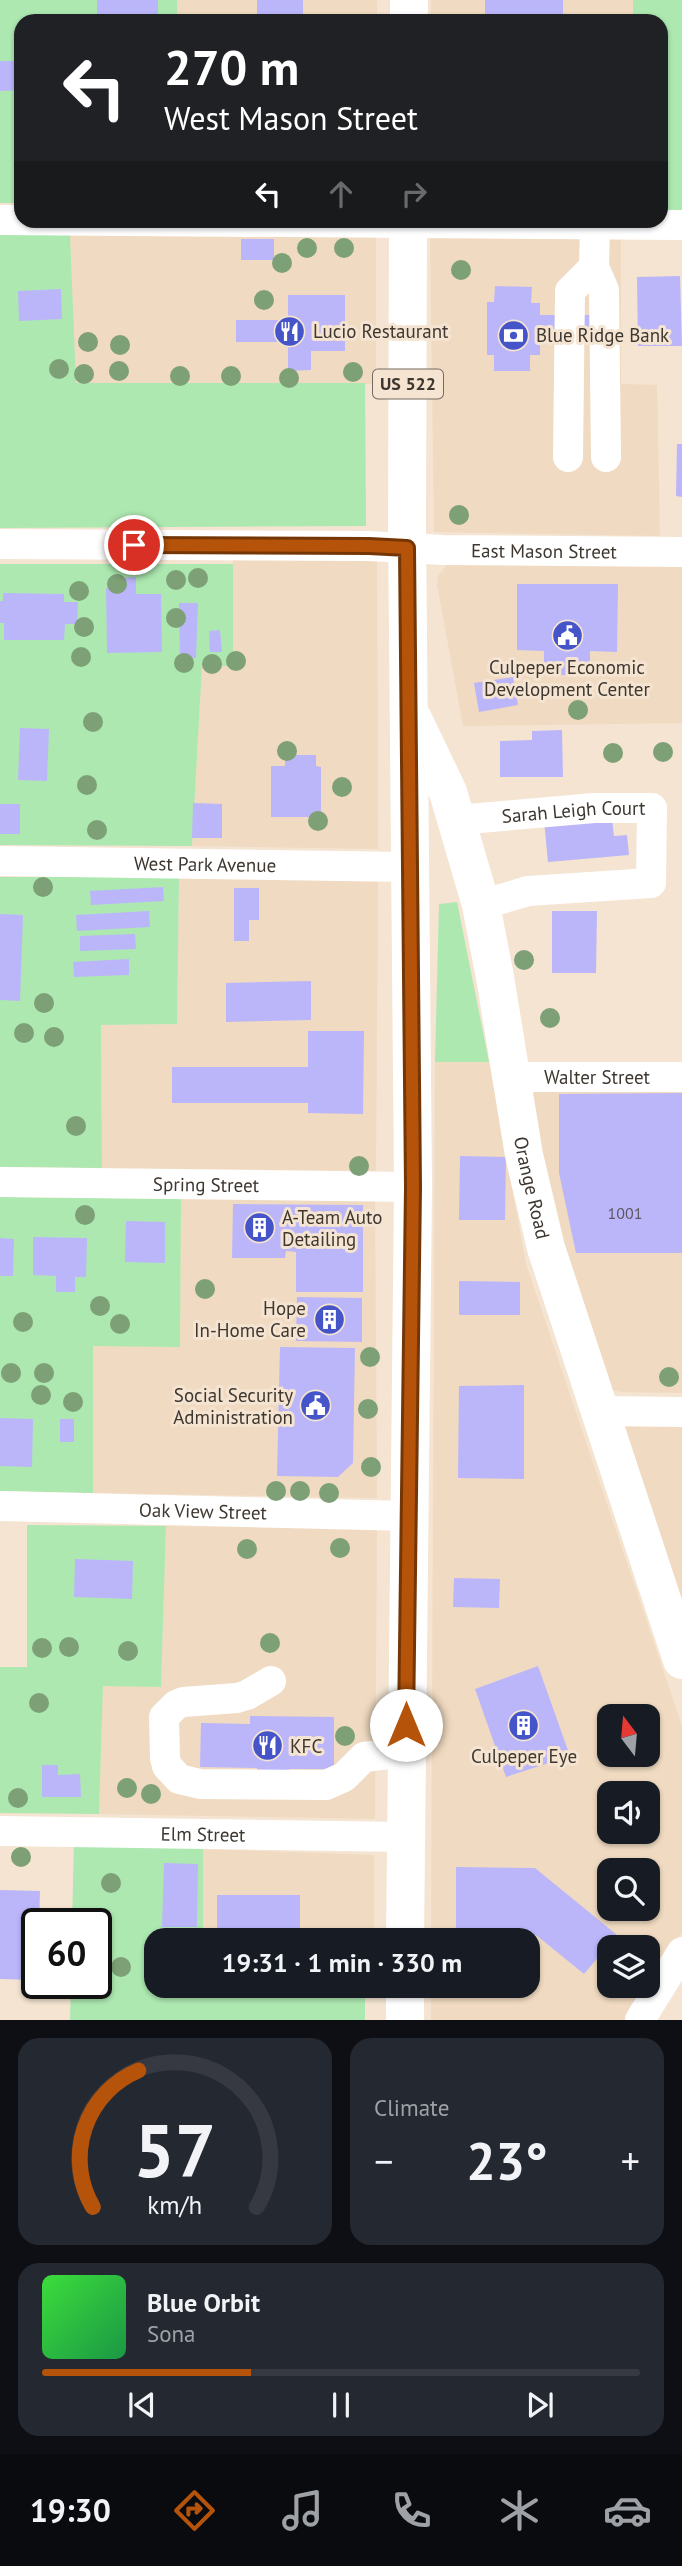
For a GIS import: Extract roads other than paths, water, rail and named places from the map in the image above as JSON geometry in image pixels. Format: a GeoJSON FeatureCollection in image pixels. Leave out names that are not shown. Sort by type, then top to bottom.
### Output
{"type":"FeatureCollection","features":[{"type":"Feature","properties":{"kind":"main road","name":"US 522"},"geometry":{"type":"LineString","coordinates":[[405,1928],[413,1187],[407,548],[408,228]]}},
{"type":"Feature","properties":{"kind":"main road","name":"Orange Road"},"geometry":{"type":"LineString","coordinates":[[409,711],[441,776],[457,820],[481,905],[524,1155],[546,1248],[682,1660]]}},
{"type":"Feature","properties":{"kind":"main road"},"geometry":{"type":"LineString","coordinates":[[405,1998],[405,2020]]}},
{"type":"Feature","properties":{"kind":"street"},"geometry":{"type":"LineString","coordinates":[[595,228],[594,267],[604,290],[606,457]]}},
{"type":"Feature","properties":{"kind":"street"},"geometry":{"type":"LineString","coordinates":[[568,457],[570,291],[594,267]]}},
{"type":"Feature","properties":{"kind":"street","name":"East Mason Street"},"geometry":{"type":"LineString","coordinates":[[0,544],[369,546],[682,552]]}},
{"type":"Feature","properties":{"kind":"street","name":"Sarah Leigh Court"},"geometry":{"type":"LineString","coordinates":[[457,820],[604,807],[652,808],[651,883],[528,891],[481,905]]}},
{"type":"Feature","properties":{"kind":"street","name":"West Park Avenue"},"geometry":{"type":"LineString","coordinates":[[0,861],[409,867]]}},
{"type":"Feature","properties":{"kind":"street","name":"Walter Street"},"geometry":{"type":"LineString","coordinates":[[511,1077],[682,1077]]}},
{"type":"Feature","properties":{"kind":"street","name":"Spring Street"},"geometry":{"type":"LineString","coordinates":[[0,1182],[413,1187]]}},
{"type":"Feature","properties":{"kind":"street"},"geometry":{"type":"LineString","coordinates":[[599,1411],[682,1412]]}},
{"type":"Feature","properties":{"kind":"street","name":"Oak View Street"},"geometry":{"type":"LineString","coordinates":[[0,1506],[408,1516]]}},
{"type":"Feature","properties":{"kind":"street"},"geometry":{"type":"LineString","coordinates":[[271,1681],[237,1698],[183,1702],[168,1711],[164,1717],[164,1758],[171,1773],[188,1783],[200,1784],[326,1785],[344,1777],[364,1757],[406,1752]]}},
{"type":"Feature","properties":{"kind":"street","name":"Elm Street"},"geometry":{"type":"LineString","coordinates":[[0,1831],[405,1837]]}},
{"type":"Feature","properties":{"kind":"street"},"geometry":{"type":"LineString","coordinates":[[640,2020],[682,1952]]}},
{"type":"Feature","properties":{"kind":"place","name":"Lucio Restaurant"},"geometry":{"type":"Point","coordinates":[290,331]}},
{"type":"Feature","properties":{"kind":"place","name":"Blue Ridge Bank"},"geometry":{"type":"Point","coordinates":[513,335]}},
{"type":"Feature","properties":{"kind":"place","name":"Culpeper Economic Development Center"},"geometry":{"type":"Point","coordinates":[567,636]}},
{"type":"Feature","properties":{"kind":"place","name":"A-Team Auto Detailing"},"geometry":{"type":"Point","coordinates":[259,1228]}},
{"type":"Feature","properties":{"kind":"place","name":"Hope In-Home Care"},"geometry":{"type":"Point","coordinates":[329,1319]}},
{"type":"Feature","properties":{"kind":"place","name":"Social Security Administration"},"geometry":{"type":"Point","coordinates":[316,1406]}},
{"type":"Feature","properties":{"kind":"place","name":"Culpeper Eye"},"geometry":{"type":"Point","coordinates":[524,1725]}},
{"type":"Feature","properties":{"kind":"place","name":"KFC"},"geometry":{"type":"Point","coordinates":[267,1746]}}]}
